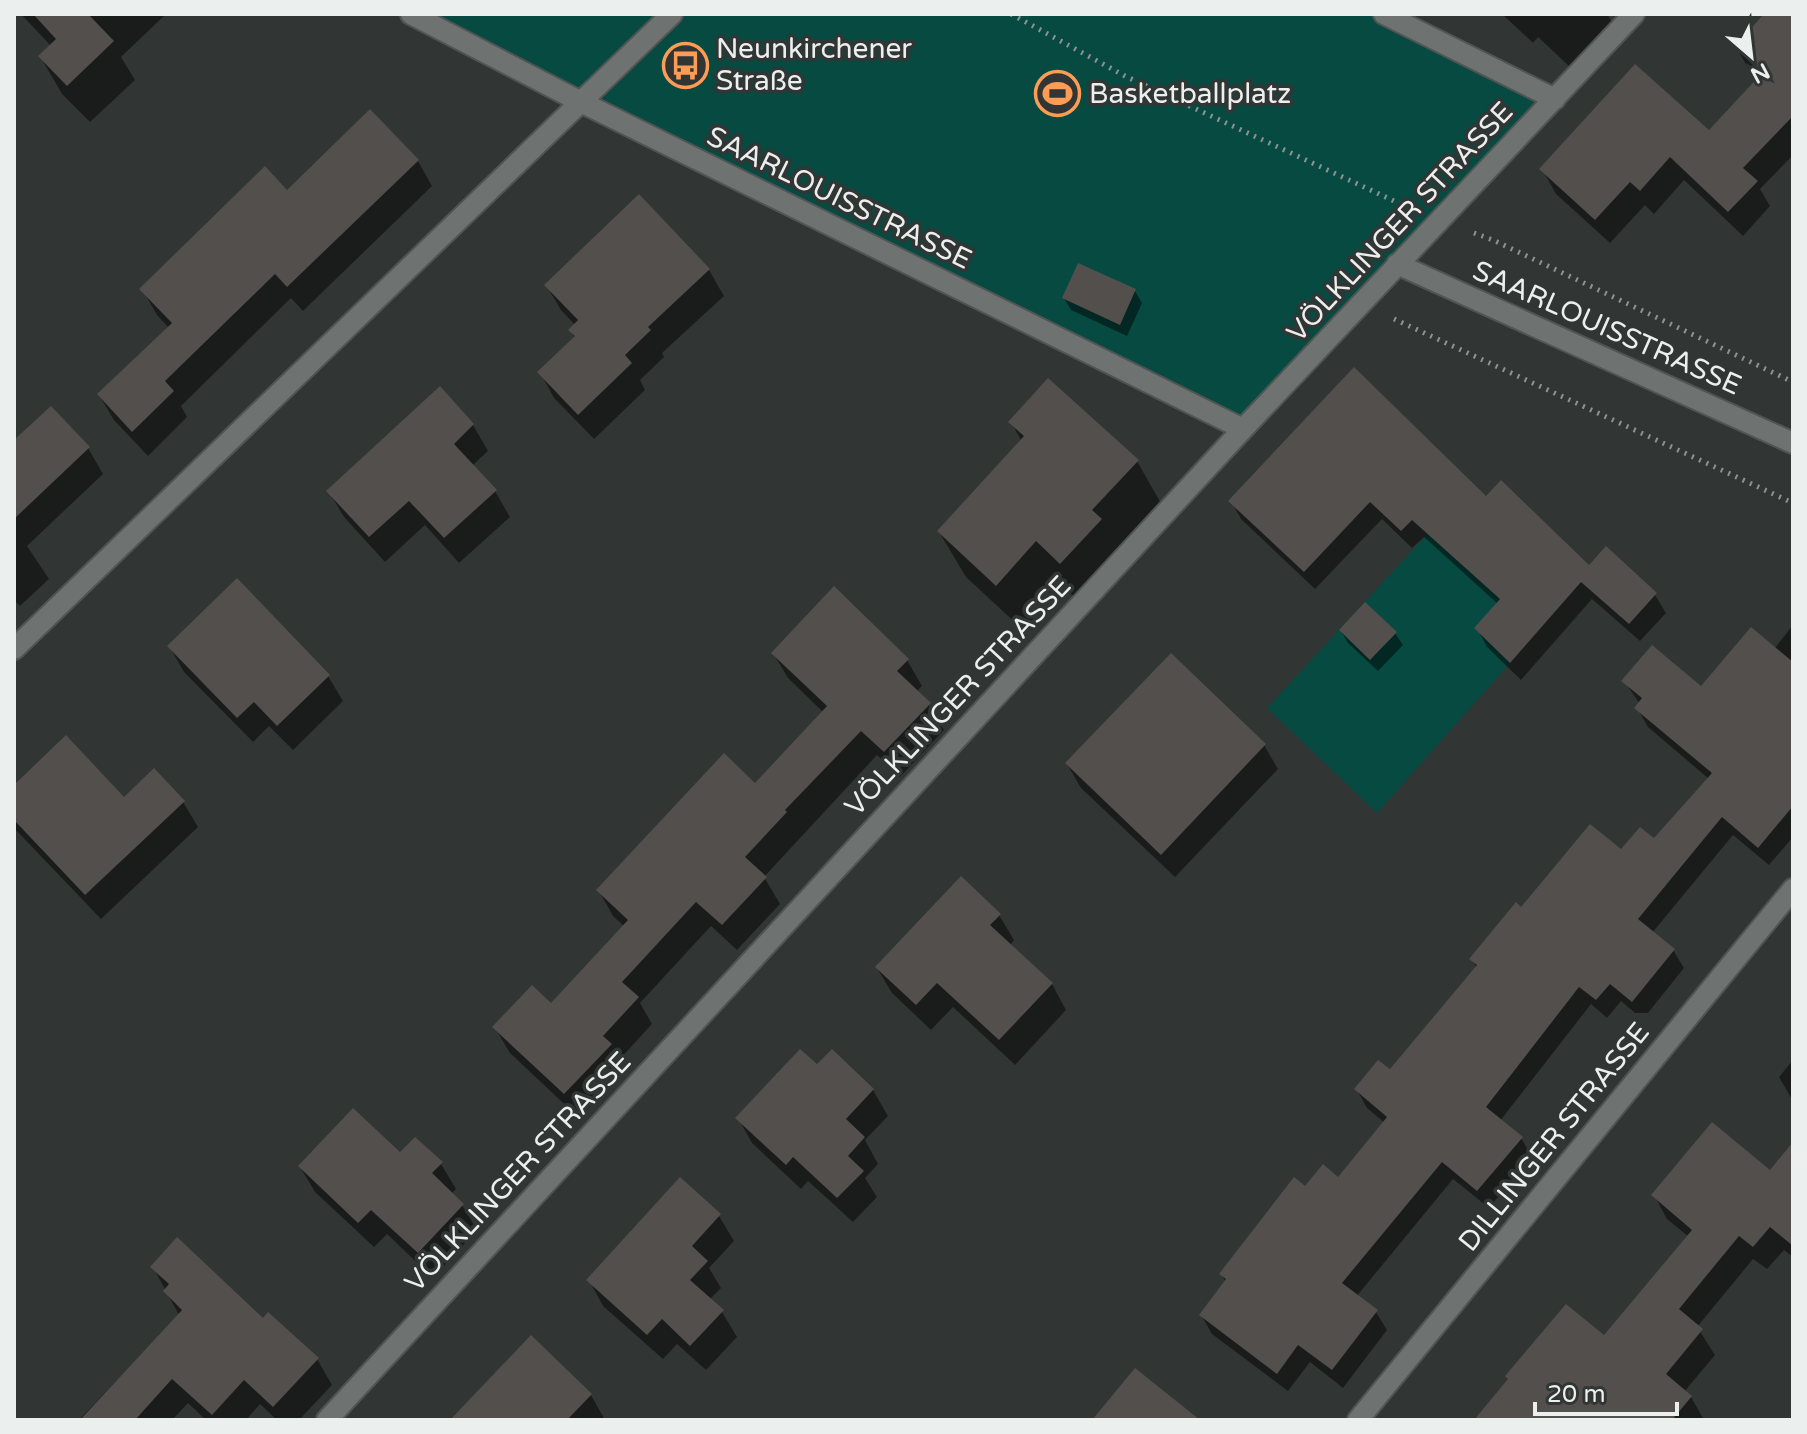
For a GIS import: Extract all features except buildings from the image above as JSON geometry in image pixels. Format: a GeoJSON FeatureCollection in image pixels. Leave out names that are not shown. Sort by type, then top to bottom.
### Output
{"type":"FeatureCollection","features":[{"type":"Feature","properties":{"kind":"street","name":"SAARLOUISSTRASSE"},"geometry":{"type":"LineString","coordinates":[[411,14],[581,102],[1243,429]]}},
{"type":"Feature","properties":{"kind":"street"},"geometry":{"type":"LineString","coordinates":[[14,649],[672,14]]}},
{"type":"Feature","properties":{"kind":"street"},"geometry":{"type":"LineString","coordinates":[[1384,14],[1555,99]]}},
{"type":"Feature","properties":{"kind":"street","name":"VÖLKLINGER STRASSE"},"geometry":{"type":"LineString","coordinates":[[327,1420],[1243,429],[1634,14]]}},
{"type":"Feature","properties":{"kind":"street","name":"SAARLOUISSTRASSE"},"geometry":{"type":"LineString","coordinates":[[1397,264],[1793,443]]}},
{"type":"Feature","properties":{"kind":"street","name":"DILLINGER STRASSE"},"geometry":{"type":"LineString","coordinates":[[1358,1420],[1793,889]]}},
{"type":"Feature","properties":{"kind":"path"},"geometry":{"type":"LineString","coordinates":[[1011,14],[1125,76],[1438,221],[1493,240],[1793,382]]}},
{"type":"Feature","properties":{"kind":"path"},"geometry":{"type":"LineString","coordinates":[[1362,304],[1793,503]]}},
{"type":"Feature","properties":{"kind":"green space"},"geometry":{"type":"Polygon","coordinates":[[[411,14],[1384,14],[1555,99],[1243,429],[411,14]]]}},
{"type":"Feature","properties":{"kind":"green space"},"geometry":{"type":"Polygon","coordinates":[[[1429,532],[1508,590],[1510,663],[1377,813],[1267,708],[1429,532]]]}},
{"type":"Feature","properties":{"kind":"place","name":"Neunkirchener Straße"},"geometry":{"type":"Point","coordinates":[685,65]}},
{"type":"Feature","properties":{"kind":"place","name":"Basketballplatz"},"geometry":{"type":"Point","coordinates":[1058,94]}}]}
